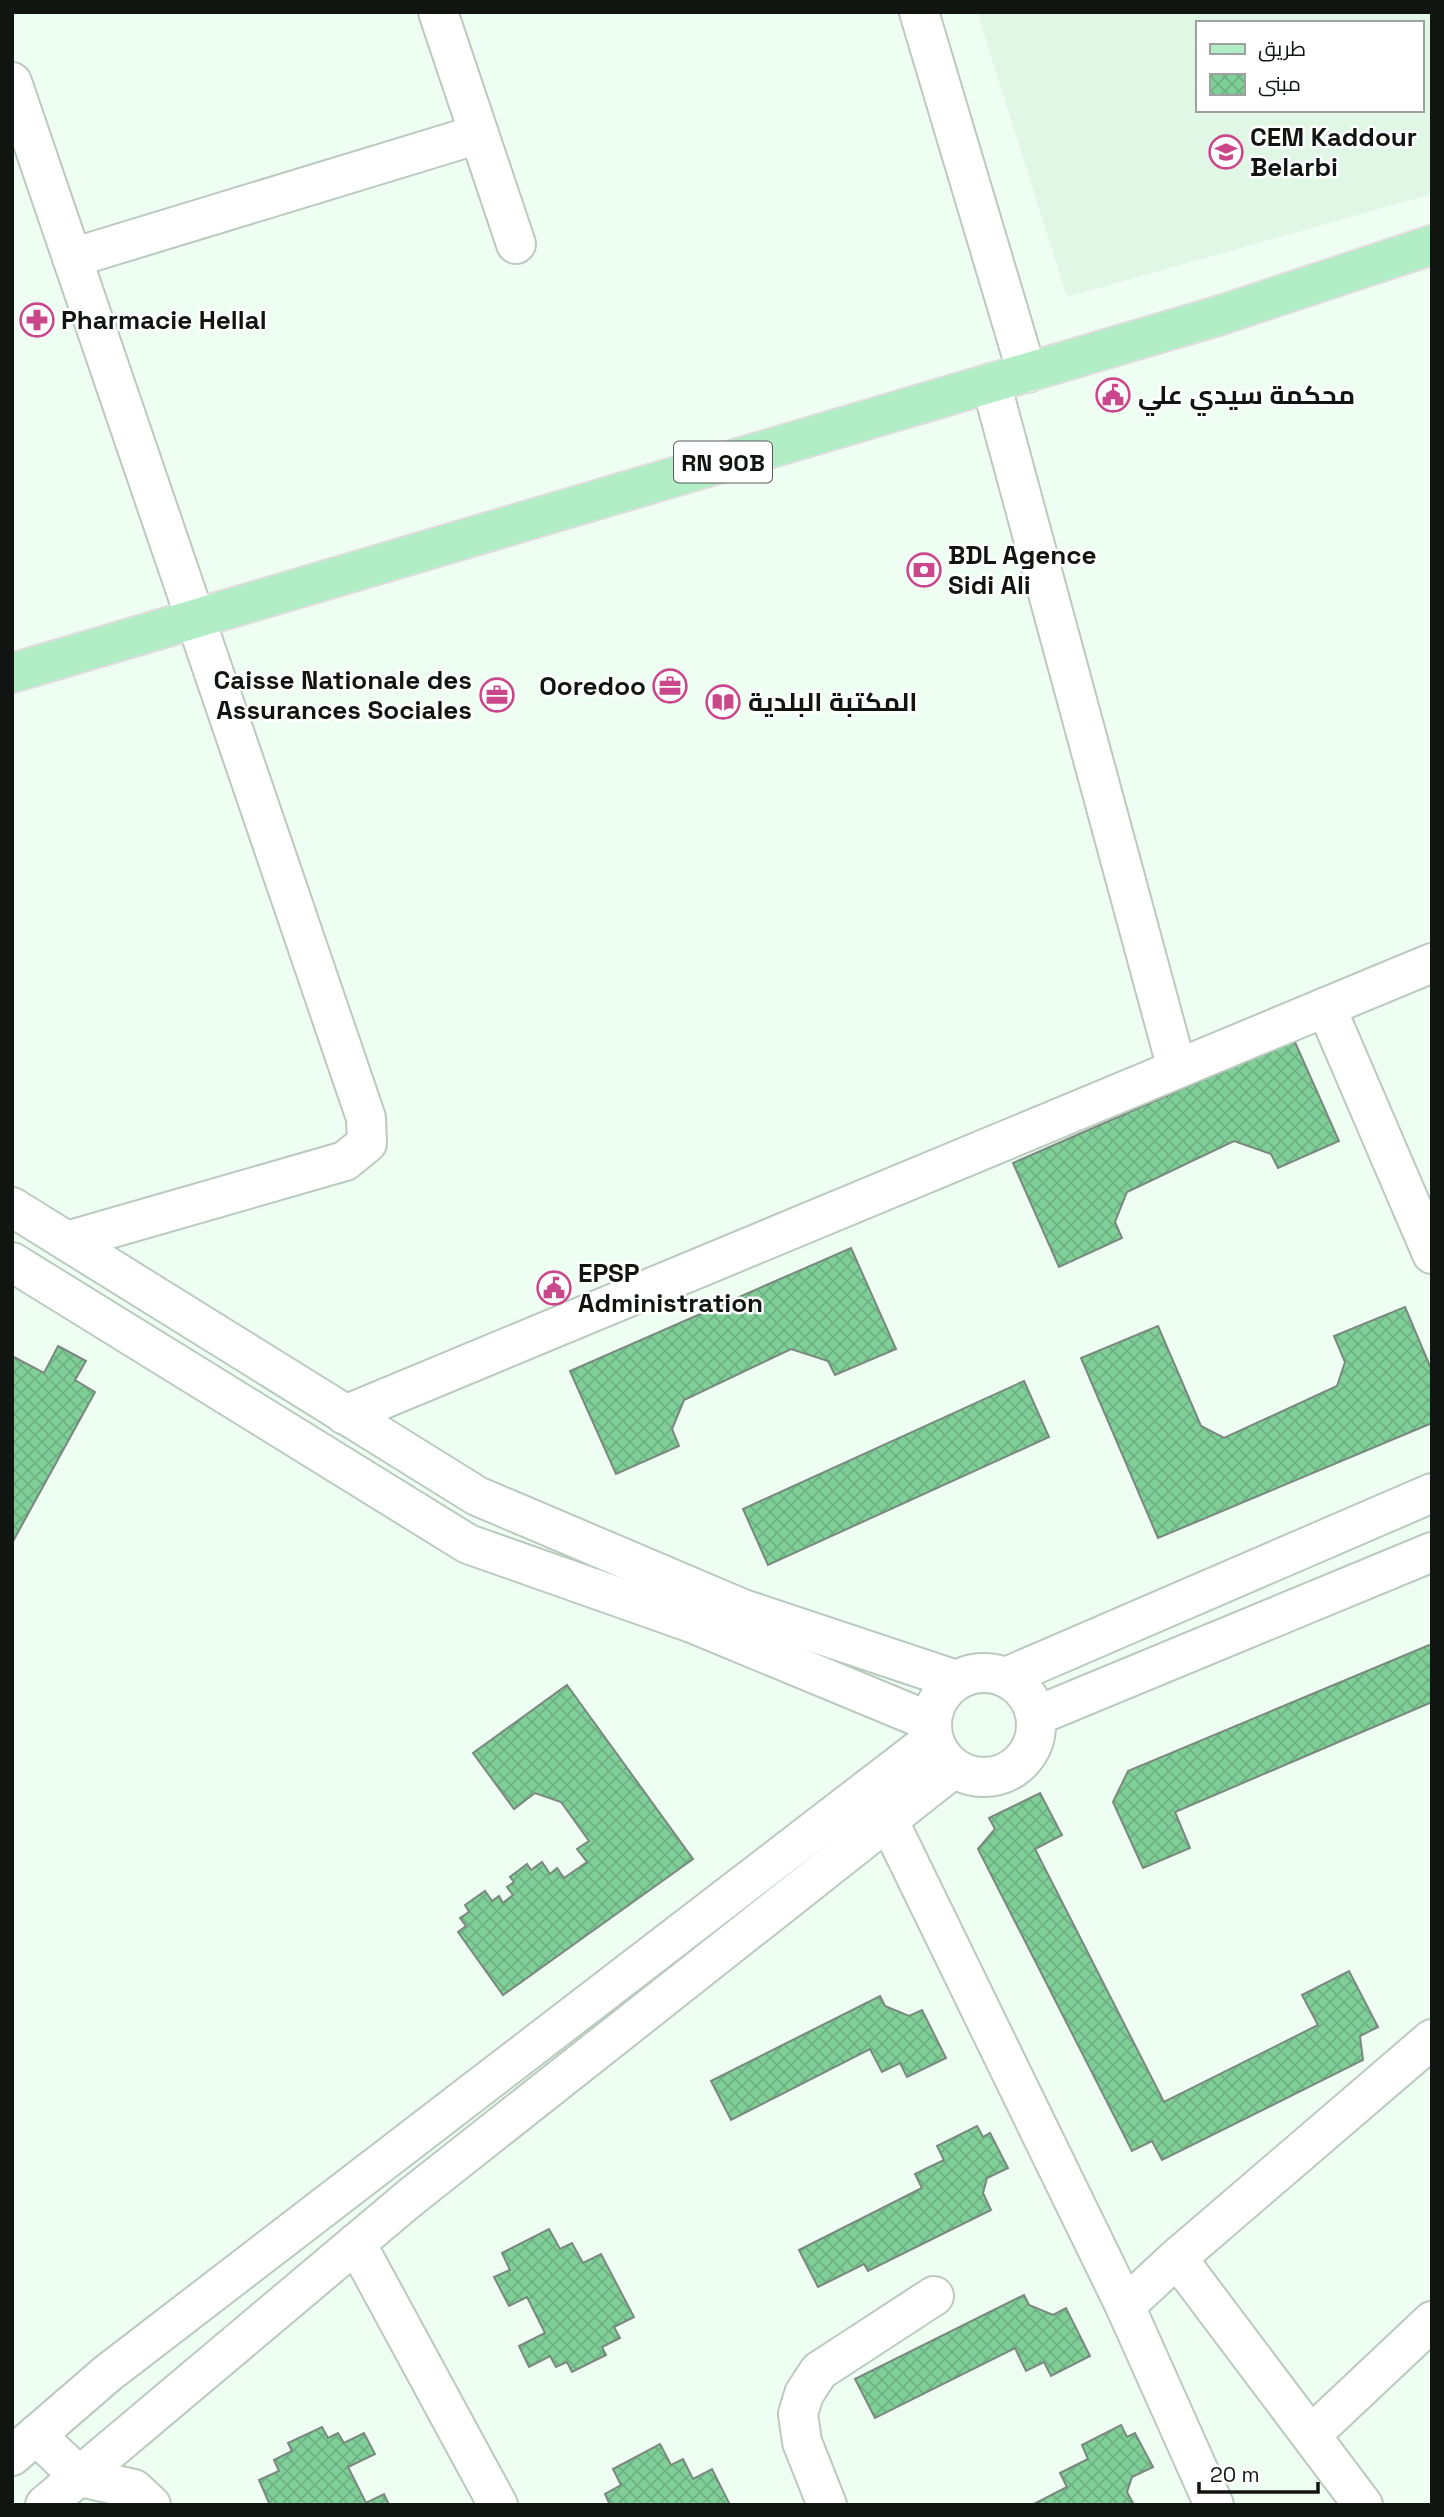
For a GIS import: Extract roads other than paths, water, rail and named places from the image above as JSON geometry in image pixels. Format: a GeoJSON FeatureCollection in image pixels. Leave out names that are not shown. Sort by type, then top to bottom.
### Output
{"type":"FeatureCollection","features":[{"type":"Feature","properties":{"kind":"main road","name":"RN 90B"},"geometry":{"type":"LineString","coordinates":[[12,673],[1221,315],[1432,244]]}},
{"type":"Feature","properties":{"kind":"street"},"geometry":{"type":"LineString","coordinates":[[438,12],[516,244]]}},
{"type":"Feature","properties":{"kind":"street"},"geometry":{"type":"LineString","coordinates":[[919,12],[1177,1069]]}},
{"type":"Feature","properties":{"kind":"street"},"geometry":{"type":"LineString","coordinates":[[12,82],[366,1118],[367,1143],[345,1161],[67,1241]]}},
{"type":"Feature","properties":{"kind":"street"},"geometry":{"type":"LineString","coordinates":[[72,258],[479,134]]}},
{"type":"Feature","properties":{"kind":"street"},"geometry":{"type":"LineString","coordinates":[[345,1415],[1432,963]]}},
{"type":"Feature","properties":{"kind":"street"},"geometry":{"type":"LineString","coordinates":[[1326,1007],[1432,1254]]}},
{"type":"Feature","properties":{"kind":"street"},"geometry":{"type":"LineString","coordinates":[[12,1207],[477,1496],[743,1609],[956,1680]]}},
{"type":"Feature","properties":{"kind":"street"},"geometry":{"type":"LineString","coordinates":[[12,1262],[468,1544],[692,1623],[940,1743],[970,1776],[988,1777],[1005,1772],[1020,1762],[1031,1749],[1036,1733],[1036,1716],[1031,1700],[1020,1686],[1006,1677],[989,1672],[972,1673],[956,1680],[934,1705],[940,1743]]}},
{"type":"Feature","properties":{"kind":"street"},"geometry":{"type":"LineString","coordinates":[[1006,1677],[1432,1493]]}},
{"type":"Feature","properties":{"kind":"street"},"geometry":{"type":"LineString","coordinates":[[1036,1716],[1432,1552]]}},
{"type":"Feature","properties":{"kind":"street"},"geometry":{"type":"LineString","coordinates":[[45,2505],[880,1804],[940,1743]]}},
{"type":"Feature","properties":{"kind":"street"},"geometry":{"type":"LineString","coordinates":[[880,1804],[1125,2306],[1214,2505]]}},
{"type":"Feature","properties":{"kind":"street"},"geometry":{"type":"LineString","coordinates":[[151,2505],[134,2489],[80,2477],[24,2446],[119,2364],[880,1804]]}},
{"type":"Feature","properties":{"kind":"street"},"geometry":{"type":"LineString","coordinates":[[1125,2306],[1432,2039]]}},
{"type":"Feature","properties":{"kind":"street"},"geometry":{"type":"LineString","coordinates":[[356,2243],[498,2505]]}},
{"type":"Feature","properties":{"kind":"street"},"geometry":{"type":"LineString","coordinates":[[1177,2258],[1363,2505]]}},
{"type":"Feature","properties":{"kind":"street"},"geometry":{"type":"LineString","coordinates":[[827,2505],[802,2442],[798,2414],[804,2394],[819,2371],[934,2297]]}},
{"type":"Feature","properties":{"kind":"street"},"geometry":{"type":"LineString","coordinates":[[1311,2435],[1432,2321]]}},
{"type":"Feature","properties":{"kind":"place","name":"CEM Kaddour Belarbi"},"geometry":{"type":"Point","coordinates":[1226,152]}},
{"type":"Feature","properties":{"kind":"place","name":"Pharmacie Hellal"},"geometry":{"type":"Point","coordinates":[37,320]}},
{"type":"Feature","properties":{"kind":"place","name":"محكمة سيدي علي"},"geometry":{"type":"Point","coordinates":[1113,395]}},
{"type":"Feature","properties":{"kind":"place","name":"BDL Agence Sidi Ali"},"geometry":{"type":"Point","coordinates":[924,570]}},
{"type":"Feature","properties":{"kind":"place","name":"Ooredoo"},"geometry":{"type":"Point","coordinates":[670,686]}},
{"type":"Feature","properties":{"kind":"place","name":"Caisse Nationale des Assurances Sociales"},"geometry":{"type":"Point","coordinates":[497,695]}},
{"type":"Feature","properties":{"kind":"place","name":"المكتبة البلدية"},"geometry":{"type":"Point","coordinates":[723,702]}},
{"type":"Feature","properties":{"kind":"place","name":"EPSP Administration"},"geometry":{"type":"Point","coordinates":[554,1288]}}]}
